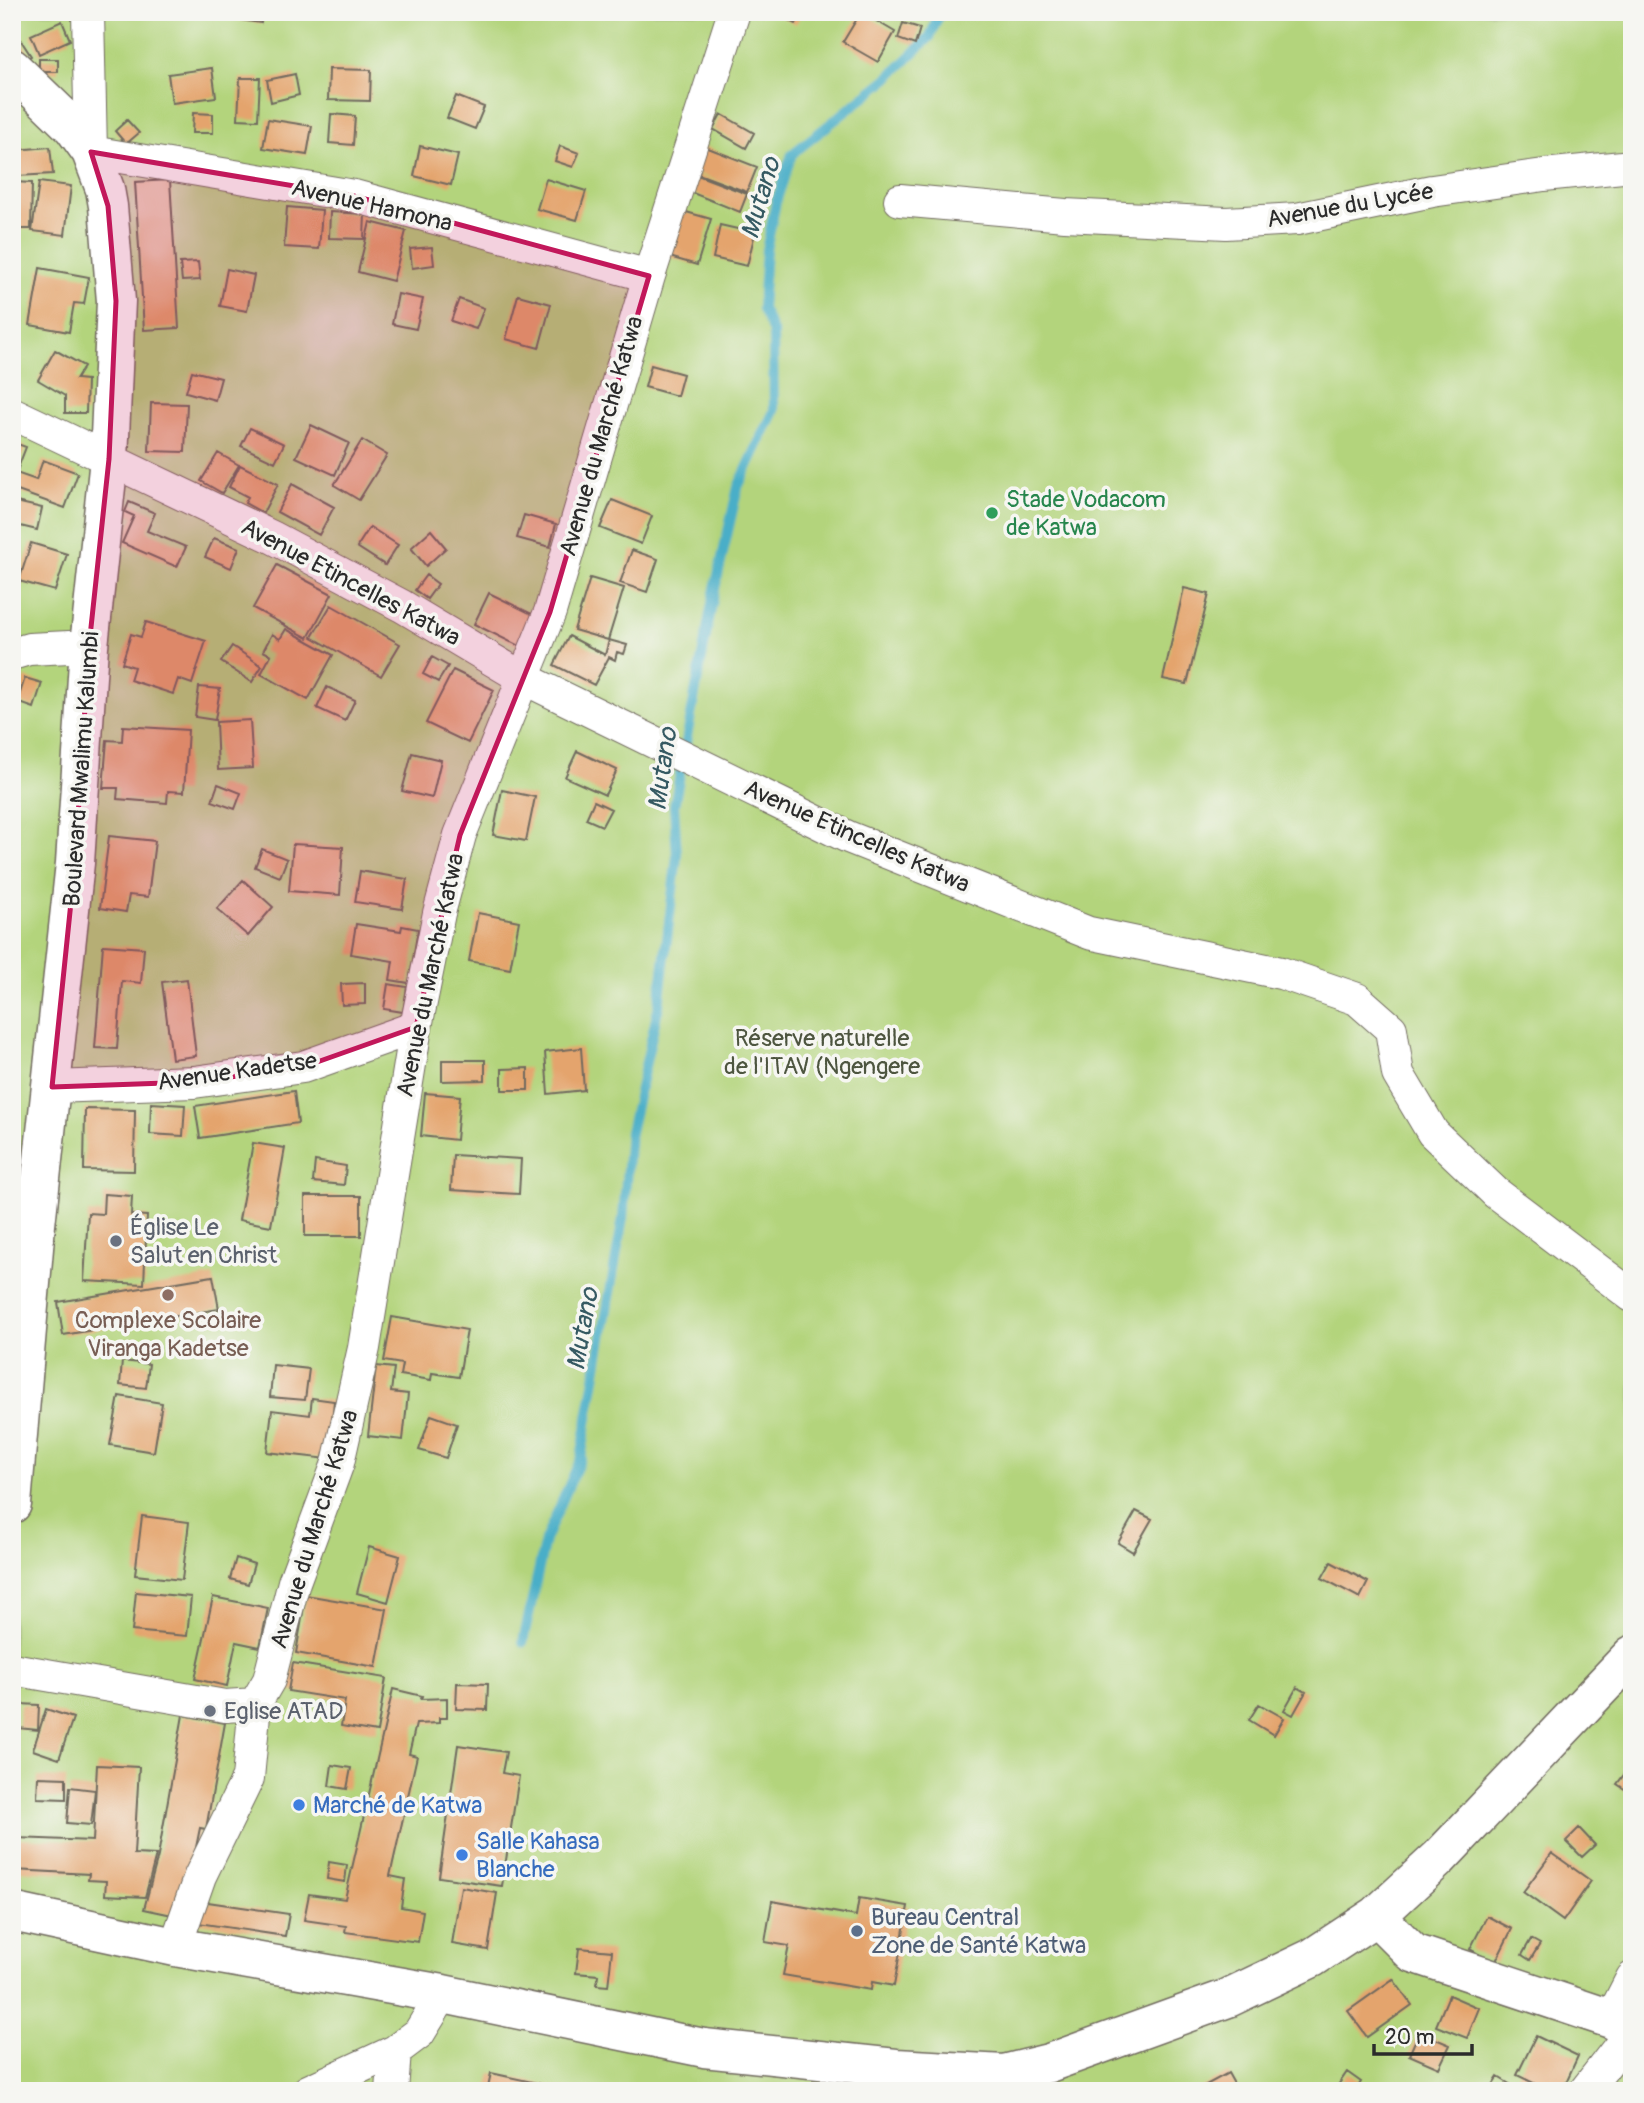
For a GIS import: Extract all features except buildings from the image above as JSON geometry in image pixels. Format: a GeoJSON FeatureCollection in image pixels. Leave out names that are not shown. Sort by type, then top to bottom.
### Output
{"type":"FeatureCollection","features":[{"type":"Feature","properties":{"kind":"main road","name":"Boulevard Mwalimu Kalumbi"},"geometry":{"type":"LineString","coordinates":[[12,68],[73,127],[91,152],[105,190],[116,300],[109,459],[89,646],[75,863],[52,1087],[24,1230],[12,1504]]}},
{"type":"Feature","properties":{"kind":"main road"},"geometry":{"type":"LineString","coordinates":[[12,1912],[175,1947],[443,1994],[704,2048],[898,2079],[1004,2074],[1049,2063],[1261,1983],[1312,1958],[1376,1916],[1439,1858],[1632,1654]]}},
{"type":"Feature","properties":{"kind":"main road"},"geometry":{"type":"LineString","coordinates":[[1376,1916],[1413,1953],[1625,2027]]}},
{"type":"Feature","properties":{"kind":"street"},"geometry":{"type":"LineString","coordinates":[[88,12],[91,152]]}},
{"type":"Feature","properties":{"kind":"street","name":"Avenue du Marché Katwa"},"geometry":{"type":"LineString","coordinates":[[175,1947],[200,1876],[248,1778],[255,1704],[269,1680],[295,1582],[338,1463],[364,1348],[416,1027],[439,913],[460,835],[550,612],[649,276],[734,12]]}},
{"type":"Feature","properties":{"kind":"street","name":"Avenue Hamona"},"geometry":{"type":"LineString","coordinates":[[91,152],[354,196],[649,276]]}},
{"type":"Feature","properties":{"kind":"street","name":"Avenue du Lycée"},"geometry":{"type":"LineString","coordinates":[[901,200],[1065,215],[1226,223],[1297,219],[1432,191],[1632,166]]}},
{"type":"Feature","properties":{"kind":"street","name":"Avenue Etincelles Katwa"},"geometry":{"type":"LineString","coordinates":[[12,413],[272,537],[402,606],[523,678],[848,837],[1089,933],[1282,973],[1357,999],[1391,1029],[1398,1074],[1433,1133],[1496,1193],[1632,1296]]}},
{"type":"Feature","properties":{"kind":"street"},"geometry":{"type":"LineString","coordinates":[[12,654],[29,649],[89,646]]}},
{"type":"Feature","properties":{"kind":"street","name":"Avenue Kadetse"},"geometry":{"type":"LineString","coordinates":[[52,1087],[194,1083],[303,1067],[416,1027]]}},
{"type":"Feature","properties":{"kind":"street"},"geometry":{"type":"LineString","coordinates":[[12,1669],[225,1706],[255,1704]]}},
{"type":"Feature","properties":{"kind":"street"},"geometry":{"type":"LineString","coordinates":[[1585,2091],[1625,2027],[1632,1979]]}},
{"type":"Feature","properties":{"kind":"street"},"geometry":{"type":"LineString","coordinates":[[308,2091],[394,2050],[419,2033],[443,1994]]}},
{"type":"Feature","properties":{"kind":"street"},"geometry":{"type":"LineString","coordinates":[[392,2091],[394,2050]]}},
{"type":"Feature","properties":{"kind":"highlighted area"},"geometry":{"type":"Polygon","coordinates":[[[91,152],[354,196],[649,276],[550,612],[460,835],[416,1027],[303,1067],[194,1082],[52,1087],[75,863],[89,646],[109,459],[116,301],[108,206],[91,152]]]}},
{"type":"Feature","properties":{"kind":"green space","name":"Réserve naturelle de l'ITAV (Ngengere"},"geometry":{"type":"Polygon","coordinates":[[[12,12],[1632,12],[1632,2091],[12,2091],[12,12]]]}},
{"type":"Feature","properties":{"kind":"waterway","name":"Mutano"},"geometry":{"type":"LineString","coordinates":[[523,1642],[545,1540],[581,1458],[623,1218],[630,1132],[659,1005],[677,856],[674,806],[714,593],[738,487],[774,411],[773,332],[762,309],[766,250],[776,202],[792,154],[888,78],[930,37],[940,12]]}},
{"type":"Feature","properties":{"kind":"place","name":"Stade Vodacom de Katwa"},"geometry":{"type":"Point","coordinates":[992,513]}},
{"type":"Feature","properties":{"kind":"place","name":"Église Le Salut en Christ"},"geometry":{"type":"Point","coordinates":[116,1241]}},
{"type":"Feature","properties":{"kind":"place","name":"Complexe Scolaire Viranga Kadetse"},"geometry":{"type":"Point","coordinates":[168,1295]}},
{"type":"Feature","properties":{"kind":"place","name":"Eglise ATAD"},"geometry":{"type":"Point","coordinates":[210,1711]}},
{"type":"Feature","properties":{"kind":"place","name":"Marché de Katwa"},"geometry":{"type":"Point","coordinates":[299,1805]}},
{"type":"Feature","properties":{"kind":"place","name":"Salle Kahasa Blanche"},"geometry":{"type":"Point","coordinates":[462,1855]}},
{"type":"Feature","properties":{"kind":"place","name":"Bureau Central Zone de Santé Katwa"},"geometry":{"type":"Point","coordinates":[857,1931]}}]}
